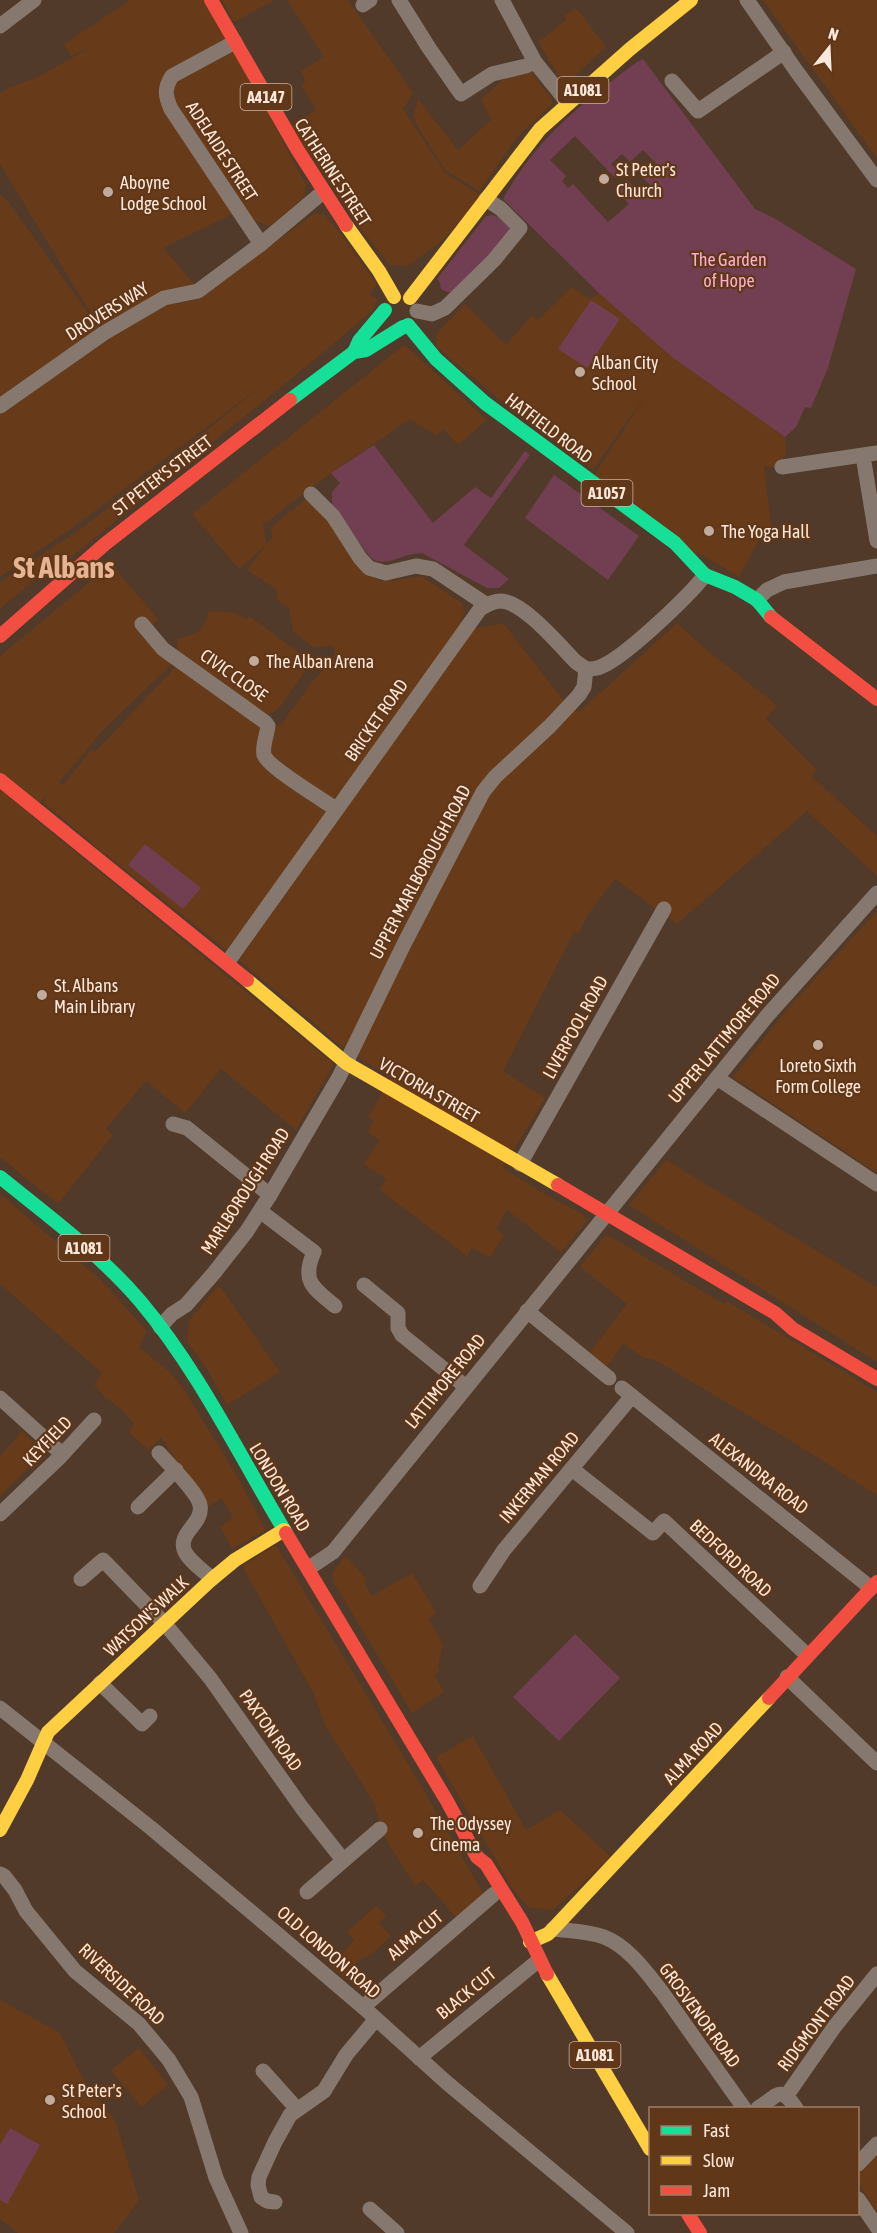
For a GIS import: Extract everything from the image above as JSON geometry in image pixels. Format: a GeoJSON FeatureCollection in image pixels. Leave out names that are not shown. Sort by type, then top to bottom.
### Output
{"type":"FeatureCollection","features":[{"type":"Feature","properties":{"kind":"main road","name":"CATHERINE STREET"},"geometry":{"type":"LineString","coordinates":[[211,0],[285,132],[394,297]]}},
{"type":"Feature","properties":{"kind":"main road","name":"A1081"},"geometry":{"type":"LineString","coordinates":[[406,326],[415,319],[413,305],[486,199],[540,129],[672,6],[691,0]]}},
{"type":"Feature","properties":{"kind":"main road"},"geometry":{"type":"LineString","coordinates":[[394,297],[399,296],[413,305]]}},
{"type":"Feature","properties":{"kind":"main road","name":"A1081"},"geometry":{"type":"LineString","coordinates":[[385,310],[394,297]]}},
{"type":"Feature","properties":{"kind":"main road"},"geometry":{"type":"LineString","coordinates":[[385,310],[390,323],[406,326]]}},
{"type":"Feature","properties":{"kind":"main road","name":"ST PETER'S STREET"},"geometry":{"type":"LineString","coordinates":[[0,636],[105,544],[354,352],[359,341],[385,310]]}},
{"type":"Feature","properties":{"kind":"main road","name":"ST PETER'S STREET"},"geometry":{"type":"LineString","coordinates":[[354,352],[366,350],[406,326]]}},
{"type":"Feature","properties":{"kind":"main road","name":"HATFIELD ROAD"},"geometry":{"type":"LineString","coordinates":[[406,326],[424,348],[503,417],[675,543],[705,575],[735,587],[757,600],[767,614],[877,699]]}},
{"type":"Feature","properties":{"kind":"main road","name":"VICTORIA STREET"},"geometry":{"type":"LineString","coordinates":[[0,780],[227,963],[346,1063],[775,1313],[794,1329],[877,1379]]}},
{"type":"Feature","properties":{"kind":"main road","name":"LONDON ROAD"},"geometry":{"type":"LineString","coordinates":[[0,1177],[105,1264],[140,1301],[188,1364],[284,1530],[309,1568],[447,1802],[477,1857],[479,1869],[512,1925],[530,1942]]}},
{"type":"Feature","properties":{"kind":"main road","name":"WATSON'S WALK"},"geometry":{"type":"LineString","coordinates":[[0,1830],[48,1732],[212,1579],[235,1560],[284,1530]]}},
{"type":"Feature","properties":{"kind":"main road","name":"ALMA ROAD"},"geometry":{"type":"LineString","coordinates":[[530,1942],[548,1934],[553,1929],[874,1585]]}},
{"type":"Feature","properties":{"kind":"main road","name":"LONDON ROAD"},"geometry":{"type":"LineString","coordinates":[[477,1857],[486,1864],[522,1922],[539,1960],[649,2147]]}},
{"type":"Feature","properties":{"kind":"main road"},"geometry":{"type":"LineString","coordinates":[[689,2215],[700,2233]]}},
{"type":"Feature","properties":{"kind":"street"},"geometry":{"type":"LineString","coordinates":[[0,26],[34,0]]}},
{"type":"Feature","properties":{"kind":"street"},"geometry":{"type":"LineString","coordinates":[[399,0],[461,94],[492,74],[535,62]]}},
{"type":"Feature","properties":{"kind":"street"},"geometry":{"type":"LineString","coordinates":[[502,0],[535,62],[568,103]]}},
{"type":"Feature","properties":{"kind":"street"},"geometry":{"type":"LineString","coordinates":[[747,0],[877,180]]}},
{"type":"Feature","properties":{"kind":"street","name":"ADELAIDE STREET"},"geometry":{"type":"LineString","coordinates":[[235,42],[172,76],[166,87],[166,96],[171,109],[261,244]]}},
{"type":"Feature","properties":{"kind":"street"},"geometry":{"type":"LineString","coordinates":[[672,81],[698,111],[784,52]]}},
{"type":"Feature","properties":{"kind":"street","name":"DROVERS WAY"},"geometry":{"type":"LineString","coordinates":[[0,406],[104,333],[164,298],[198,291],[261,244],[323,192]]}},
{"type":"Feature","properties":{"kind":"street"},"geometry":{"type":"LineString","coordinates":[[413,305],[432,314],[445,308],[494,260],[520,228],[501,209],[486,199]]}},
{"type":"Feature","properties":{"kind":"street"},"geometry":{"type":"LineString","coordinates":[[782,467],[870,454],[877,541]]}},
{"type":"Feature","properties":{"kind":"street"},"geometry":{"type":"LineString","coordinates":[[311,494],[333,516],[369,568],[386,573],[416,566],[433,569],[487,605],[503,601],[518,606],[586,669],[601,667],[615,659],[693,591],[705,575]]}},
{"type":"Feature","properties":{"kind":"street"},"geometry":{"type":"LineString","coordinates":[[757,600],[767,590],[784,582],[877,567]]}},
{"type":"Feature","properties":{"kind":"street","name":"BRICKET ROAD"},"geometry":{"type":"LineString","coordinates":[[227,963],[470,622],[480,609],[487,605]]}},
{"type":"Feature","properties":{"kind":"street","name":"CIVIC CLOSE"},"geometry":{"type":"LineString","coordinates":[[142,624],[163,649],[265,722],[268,726],[263,752],[266,758],[276,768],[336,809]]}},
{"type":"Feature","properties":{"kind":"street","name":"UPPER MARLBOROUGH ROAD"},"geometry":{"type":"LineString","coordinates":[[346,1063],[405,942],[483,792],[495,777],[550,726],[579,695],[584,687],[586,669]]}},
{"type":"Feature","properties":{"kind":"street","name":"UPPER LATTIMORE ROAD"},"geometry":{"type":"LineString","coordinates":[[608,1214],[786,993],[877,893]]}},
{"type":"Feature","properties":{"kind":"street","name":"LIVERPOOL ROAD"},"geometry":{"type":"LineString","coordinates":[[520,1164],[663,909]]}},
{"type":"Feature","properties":{"kind":"street","name":"MARLBOROUGH ROAD"},"geometry":{"type":"LineString","coordinates":[[160,1327],[172,1314],[186,1305],[207,1281],[260,1211],[346,1063]]}},
{"type":"Feature","properties":{"kind":"street"},"geometry":{"type":"LineString","coordinates":[[717,1078],[877,1184]]}},
{"type":"Feature","properties":{"kind":"street"},"geometry":{"type":"LineString","coordinates":[[173,1124],[187,1128],[270,1196]]}},
{"type":"Feature","properties":{"kind":"street"},"geometry":{"type":"LineString","coordinates":[[260,1211],[314,1252],[307,1273],[310,1282],[316,1291],[335,1306]]}},
{"type":"Feature","properties":{"kind":"street","name":"LATTIMORE ROAD"},"geometry":{"type":"LineString","coordinates":[[309,1568],[333,1551],[608,1214]]}},
{"type":"Feature","properties":{"kind":"street"},"geometry":{"type":"LineString","coordinates":[[364,1285],[398,1313],[398,1328],[402,1335],[466,1387]]}},
{"type":"Feature","properties":{"kind":"street"},"geometry":{"type":"LineString","coordinates":[[527,1311],[609,1378]]}},
{"type":"Feature","properties":{"kind":"street","name":"INKERMAN ROAD"},"geometry":{"type":"LineString","coordinates":[[480,1586],[504,1550],[572,1469],[627,1392]]}},
{"type":"Feature","properties":{"kind":"street","name":"ALEXANDRA ROAD"},"geometry":{"type":"LineString","coordinates":[[627,1392],[874,1585]]}},
{"type":"Feature","properties":{"kind":"street"},"geometry":{"type":"LineString","coordinates":[[0,1398],[62,1454]]}},
{"type":"Feature","properties":{"kind":"street","name":"KEYFIELD"},"geometry":{"type":"LineString","coordinates":[[0,1514],[94,1420]]}},
{"type":"Feature","properties":{"kind":"street"},"geometry":{"type":"LineString","coordinates":[[159,1453],[176,1470],[200,1504],[199,1519],[186,1535],[184,1550],[212,1579]]}},
{"type":"Feature","properties":{"kind":"street","name":"BEDFORD ROAD"},"geometry":{"type":"LineString","coordinates":[[572,1469],[653,1533],[664,1521],[807,1655]]}},
{"type":"Feature","properties":{"kind":"street"},"geometry":{"type":"LineString","coordinates":[[138,1507],[176,1470]]}},
{"type":"Feature","properties":{"kind":"street","name":"PAXTON ROAD"},"geometry":{"type":"LineString","coordinates":[[81,1579],[103,1560],[165,1624],[210,1678],[297,1800],[344,1860]]}},
{"type":"Feature","properties":{"kind":"street"},"geometry":{"type":"LineString","coordinates":[[787,1677],[877,1763]]}},
{"type":"Feature","properties":{"kind":"street"},"geometry":{"type":"LineString","coordinates":[[100,1683],[142,1724],[150,1716]]}},
{"type":"Feature","properties":{"kind":"street","name":"OLD LONDON ROAD"},"geometry":{"type":"LineString","coordinates":[[0,1708],[45,1742],[363,2007],[419,2058],[627,2233]]}},
{"type":"Feature","properties":{"kind":"street"},"geometry":{"type":"LineString","coordinates":[[307,1892],[380,1829]]}},
{"type":"Feature","properties":{"kind":"street","name":"RIVERSIDE ROAD"},"geometry":{"type":"LineString","coordinates":[[0,1874],[4,1876],[26,1911],[75,1971],[139,2025],[169,2060],[190,2097],[216,2178],[241,2233]]}},
{"type":"Feature","properties":{"kind":"street","name":"ALMA CUT"},"geometry":{"type":"LineString","coordinates":[[363,2007],[494,1894]]}},
{"type":"Feature","properties":{"kind":"street","name":"GROSVENOR ROAD"},"geometry":{"type":"LineString","coordinates":[[553,1929],[602,1936],[615,1942],[624,1950],[650,1976],[743,2107]]}},
{"type":"Feature","properties":{"kind":"street","name":"BLACK CUT"},"geometry":{"type":"LineString","coordinates":[[419,2058],[539,1960]]}},
{"type":"Feature","properties":{"kind":"street","name":"RIDGMONT ROAD"},"geometry":{"type":"LineString","coordinates":[[787,2095],[835,2026],[877,1974]]}},
{"type":"Feature","properties":{"kind":"street"},"geometry":{"type":"LineString","coordinates":[[263,2200],[258,2191],[259,2177],[285,2124],[297,2109],[324,2091],[346,2055],[376,2019]]}},
{"type":"Feature","properties":{"kind":"street"},"geometry":{"type":"LineString","coordinates":[[262,2072],[297,2109]]}},
{"type":"Feature","properties":{"kind":"street"},"geometry":{"type":"LineString","coordinates":[[761,2107],[778,2094],[787,2095],[795,2107]]}},
{"type":"Feature","properties":{"kind":"street"},"geometry":{"type":"LineString","coordinates":[[859,2163],[877,2144]]}},
{"type":"Feature","properties":{"kind":"street"},"geometry":{"type":"LineString","coordinates":[[859,2200],[877,2227]]}},
{"type":"Feature","properties":{"kind":"street"},"geometry":{"type":"LineString","coordinates":[[370,2209],[397,2233]]}},
{"type":"Feature","properties":{"kind":"shaded area"},"geometry":{"type":"Polygon","coordinates":[[[130,0],[208,0],[306,185],[303,198],[270,226],[255,221],[245,208],[165,247],[195,286],[105,331],[85,304],[0,164],[0,93],[38,77],[91,47],[71,56],[64,44],[130,0]]]}},
{"type":"Feature","properties":{"kind":"shaded area"},"geometry":{"type":"Polygon","coordinates":[[[222,0],[275,0],[234,22],[222,0]]]}},
{"type":"Feature","properties":{"kind":"shaded area"},"geometry":{"type":"Polygon","coordinates":[[[287,0],[348,0],[413,93],[403,109],[445,173],[482,196],[445,238],[408,266],[390,265],[366,235],[290,126],[316,110],[301,85],[306,81],[301,71],[324,57],[287,0]]]}},
{"type":"Feature","properties":{"kind":"shaded area"},"geometry":{"type":"Polygon","coordinates":[[[763,0],[877,0],[877,158],[763,0]]]}},
{"type":"Feature","properties":{"kind":"shaded area"},"geometry":{"type":"Polygon","coordinates":[[[576,8],[606,47],[568,82],[561,80],[538,42],[567,20],[564,16],[576,8]]]}},
{"type":"Feature","properties":{"kind":"shaded area"},"geometry":{"type":"Polygon","coordinates":[[[514,70],[530,70],[552,99],[552,104],[518,136],[479,191],[445,170],[413,115],[418,99],[458,150],[491,120],[481,99],[514,70]]]}},
{"type":"Feature","properties":{"kind":"shaded area"},"geometry":{"type":"Polygon","coordinates":[[[0,194],[7,200],[101,331],[166,299],[200,297],[315,213],[324,215],[332,223],[377,284],[370,295],[378,300],[372,311],[320,355],[69,559],[32,582],[0,609],[0,582],[78,531],[264,384],[72,528],[0,577],[0,194]]]}},
{"type":"Feature","properties":{"kind":"shaded area"},"geometry":{"type":"Polygon","coordinates":[[[572,287],[589,299],[600,294],[672,357],[785,437],[786,454],[776,468],[764,466],[772,535],[761,536],[739,577],[693,552],[591,480],[649,390],[593,470],[514,412],[437,347],[436,334],[465,304],[506,345],[532,315],[538,320],[572,287]]]}},
{"type":"Feature","properties":{"kind":"shaded area"},"geometry":{"type":"Polygon","coordinates":[[[403,346],[407,347],[487,420],[458,445],[443,429],[436,436],[410,419],[331,473],[263,525],[267,544],[272,538],[271,527],[311,495],[368,574],[379,580],[388,581],[421,576],[462,603],[465,612],[461,618],[478,628],[503,623],[564,701],[579,712],[677,623],[702,646],[773,702],[776,707],[766,719],[817,770],[811,776],[877,836],[877,876],[807,811],[677,924],[615,879],[587,916],[579,933],[574,932],[503,1071],[545,1098],[503,1168],[582,1214],[586,1222],[561,1252],[507,1210],[496,1229],[504,1236],[490,1257],[472,1248],[467,1256],[380,1190],[386,1179],[364,1164],[380,1140],[367,1132],[373,1121],[368,1118],[391,1077],[335,1041],[249,968],[94,845],[43,802],[49,792],[30,815],[334,1064],[296,1130],[221,1069],[185,1113],[146,1081],[106,1129],[113,1135],[58,1204],[0,1157],[0,656],[111,564],[158,619],[152,625],[167,645],[178,653],[177,639],[197,633],[207,620],[209,611],[236,613],[246,619],[249,616],[308,659],[302,668],[305,671],[281,706],[273,713],[261,715],[175,661],[106,727],[59,782],[63,785],[91,750],[95,752],[178,664],[274,728],[282,723],[312,682],[334,658],[335,649],[330,645],[315,648],[293,632],[289,608],[278,601],[276,589],[247,570],[266,545],[239,569],[192,514],[403,346]]]}},
{"type":"Feature","properties":{"kind":"shaded area","name":"Loreto Sixth Form College"},"geometry":{"type":"Polygon","coordinates":[[[877,911],[877,1173],[733,1077],[784,1013],[877,911]]]}},
{"type":"Feature","properties":{"kind":"shaded area"},"geometry":{"type":"Polygon","coordinates":[[[666,1160],[877,1287],[877,1362],[629,1205],[666,1160]]]}},
{"type":"Feature","properties":{"kind":"shaded area"},"geometry":{"type":"Polygon","coordinates":[[[0,1194],[100,1279],[147,1331],[139,1347],[170,1372],[181,1385],[233,1469],[266,1530],[232,1549],[220,1527],[233,1518],[222,1498],[207,1507],[161,1437],[149,1450],[128,1432],[134,1424],[94,1385],[102,1373],[0,1284],[0,1194]]]}},
{"type":"Feature","properties":{"kind":"shaded area"},"geometry":{"type":"Polygon","coordinates":[[[606,1234],[724,1304],[727,1301],[877,1392],[877,1495],[788,1439],[655,1360],[644,1358],[623,1344],[606,1368],[589,1353],[627,1304],[580,1267],[606,1234]]]}},
{"type":"Feature","properties":{"kind":"shaded area"},"geometry":{"type":"Polygon","coordinates":[[[219,1285],[280,1372],[227,1405],[207,1369],[187,1342],[189,1320],[219,1285]]]}},
{"type":"Feature","properties":{"kind":"shaded area"},"geometry":{"type":"Polygon","coordinates":[[[22,1431],[44,1452],[0,1496],[0,1456],[22,1431]]]}},
{"type":"Feature","properties":{"kind":"shaded area"},"geometry":{"type":"Polygon","coordinates":[[[276,1545],[413,1772],[484,1895],[457,1918],[423,1880],[415,1886],[384,1836],[373,1801],[325,1725],[314,1694],[242,1566],[276,1545]]]}},
{"type":"Feature","properties":{"kind":"shaded area"},"geometry":{"type":"Polygon","coordinates":[[[345,1556],[363,1575],[366,1581],[364,1582],[372,1596],[412,1573],[436,1612],[429,1619],[443,1645],[438,1665],[440,1672],[434,1675],[444,1692],[412,1713],[333,1581],[333,1572],[345,1556]]]}},
{"type":"Feature","properties":{"kind":"shaded area"},"geometry":{"type":"Polygon","coordinates":[[[473,1736],[526,1830],[560,1810],[611,1857],[553,1910],[528,1907],[512,1888],[436,1757],[473,1736]]]}},
{"type":"Feature","properties":{"kind":"shaded area"},"geometry":{"type":"Polygon","coordinates":[[[377,1906],[386,1916],[379,1923],[391,1936],[342,1976],[332,1967],[354,1940],[347,1931],[377,1906]]]}},
{"type":"Feature","properties":{"kind":"shaded area","name":"St Peter's School"},"geometry":{"type":"Polygon","coordinates":[[[0,2000],[60,2033],[83,2079],[116,2122],[139,2201],[114,2233],[18,2233],[0,2219],[0,2000]]]}},
{"type":"Feature","properties":{"kind":"shaded area"},"geometry":{"type":"Polygon","coordinates":[[[139,2048],[168,2085],[141,2107],[111,2070],[139,2048]]]}},
{"type":"Feature","properties":{"kind":"shaded area"},"geometry":{"type":"Polygon","coordinates":[[[877,2152],[877,2215],[859,2183],[859,2161],[877,2152]]]}},
{"type":"Feature","properties":{"kind":"green space","name":"The Garden of Hope"},"geometry":{"type":"Polygon","coordinates":[[[643,59],[755,209],[774,218],[856,269],[828,368],[811,408],[805,407],[796,427],[785,437],[672,357],[600,294],[503,199],[516,177],[545,140],[578,109],[643,59]],[[575,136],[550,160],[566,176],[562,181],[568,188],[573,184],[608,222],[629,204],[616,190],[627,180],[641,194],[650,185],[642,177],[656,163],[643,150],[630,162],[622,154],[611,164],[620,174],[615,178],[575,136]]]}},
{"type":"Feature","properties":{"kind":"green space"},"geometry":{"type":"Polygon","coordinates":[[[486,216],[498,217],[509,227],[509,235],[452,293],[441,289],[437,279],[486,216]]]}},
{"type":"Feature","properties":{"kind":"green space"},"geometry":{"type":"Polygon","coordinates":[[[591,300],[620,319],[587,368],[558,349],[591,300]]]}},
{"type":"Feature","properties":{"kind":"green space"},"geometry":{"type":"Polygon","coordinates":[[[374,445],[433,523],[475,487],[491,498],[525,451],[530,455],[464,545],[509,579],[499,588],[487,588],[422,553],[382,562],[371,558],[332,506],[332,492],[340,483],[331,473],[374,445]]]}},
{"type":"Feature","properties":{"kind":"green space"},"geometry":{"type":"Polygon","coordinates":[[[554,475],[639,536],[608,580],[525,518],[554,475]]]}},
{"type":"Feature","properties":{"kind":"green space"},"geometry":{"type":"Polygon","coordinates":[[[145,844],[201,888],[183,909],[128,865],[145,844]]]}},
{"type":"Feature","properties":{"kind":"green space"},"geometry":{"type":"Polygon","coordinates":[[[575,1634],[620,1678],[559,1741],[513,1697],[575,1634]]]}},
{"type":"Feature","properties":{"kind":"green space"},"geometry":{"type":"Polygon","coordinates":[[[10,2128],[40,2145],[7,2204],[0,2200],[0,2145],[10,2128]]]}},
{"type":"Feature","properties":{"kind":"traffic: fast"},"geometry":{"type":"LineString","coordinates":[[355,350],[359,341],[385,310]]}},
{"type":"Feature","properties":{"kind":"traffic: fast"},"geometry":{"type":"LineString","coordinates":[[408,325],[436,359],[485,403],[675,543],[705,575],[735,587],[757,600],[771,617]]}},
{"type":"Feature","properties":{"kind":"traffic: fast"},"geometry":{"type":"LineString","coordinates":[[290,400],[354,352],[366,350],[403,327]]}},
{"type":"Feature","properties":{"kind":"traffic: fast"},"geometry":{"type":"LineString","coordinates":[[0,1177],[91,1251],[140,1301],[200,1385],[286,1533]]}},
{"type":"Feature","properties":{"kind":"traffic: slow"},"geometry":{"type":"LineString","coordinates":[[410,298],[540,129],[630,49],[691,0]]}},
{"type":"Feature","properties":{"kind":"traffic: slow"},"geometry":{"type":"LineString","coordinates":[[346,225],[379,271],[394,297]]}},
{"type":"Feature","properties":{"kind":"traffic: slow"},"geometry":{"type":"LineString","coordinates":[[247,980],[346,1063],[558,1185]]}},
{"type":"Feature","properties":{"kind":"traffic: slow"},"geometry":{"type":"LineString","coordinates":[[0,1830],[27,1780],[48,1732],[212,1579],[235,1560],[284,1530]]}},
{"type":"Feature","properties":{"kind":"traffic: slow"},"geometry":{"type":"LineString","coordinates":[[530,1942],[548,1934],[553,1929],[769,1698]]}},
{"type":"Feature","properties":{"kind":"traffic: slow"},"geometry":{"type":"LineString","coordinates":[[547,1974],[649,2147]]}},
{"type":"Feature","properties":{"kind":"traffic: jam"},"geometry":{"type":"LineString","coordinates":[[211,0],[297,149],[346,225]]}},
{"type":"Feature","properties":{"kind":"traffic: jam"},"geometry":{"type":"LineString","coordinates":[[0,636],[105,544],[290,400]]}},
{"type":"Feature","properties":{"kind":"traffic: jam"},"geometry":{"type":"LineString","coordinates":[[771,617],[877,699]]}},
{"type":"Feature","properties":{"kind":"traffic: jam"},"geometry":{"type":"LineString","coordinates":[[0,780],[247,980]]}},
{"type":"Feature","properties":{"kind":"traffic: jam"},"geometry":{"type":"LineString","coordinates":[[558,1185],[775,1313],[793,1329],[877,1379]]}},
{"type":"Feature","properties":{"kind":"traffic: jam"},"geometry":{"type":"LineString","coordinates":[[286,1533],[447,1801],[477,1857],[486,1864],[522,1922],[547,1974]]}},
{"type":"Feature","properties":{"kind":"traffic: jam"},"geometry":{"type":"LineString","coordinates":[[769,1698],[877,1582]]}},
{"type":"Feature","properties":{"kind":"traffic: jam"},"geometry":{"type":"LineString","coordinates":[[689,2215],[700,2233]]}},
{"type":"Feature","properties":{"kind":"place","name":"St Peter's Church"},"geometry":{"type":"Point","coordinates":[604,179]}},
{"type":"Feature","properties":{"kind":"place","name":"Aboyne Lodge School"},"geometry":{"type":"Point","coordinates":[108,192]}},
{"type":"Feature","properties":{"kind":"place","name":"Alban City School"},"geometry":{"type":"Point","coordinates":[580,372]}},
{"type":"Feature","properties":{"kind":"place","name":"The Yoga Hall"},"geometry":{"type":"Point","coordinates":[709,531]}},
{"type":"Feature","properties":{"kind":"place","name":"The Alban Arena"},"geometry":{"type":"Point","coordinates":[254,661]}},
{"type":"Feature","properties":{"kind":"place","name":"St. Albans Main Library"},"geometry":{"type":"Point","coordinates":[42,995]}},
{"type":"Feature","properties":{"kind":"place","name":"Loreto Sixth Form College"},"geometry":{"type":"Point","coordinates":[818,1045]}},
{"type":"Feature","properties":{"kind":"place","name":"The Odyssey Cinema"},"geometry":{"type":"Point","coordinates":[418,1833]}},
{"type":"Feature","properties":{"kind":"place","name":"St Peter's School"},"geometry":{"type":"Point","coordinates":[50,2100]}},
{"type":"Feature","properties":{"kind":"district","name":"St Albans"},"geometry":{"type":"Point","coordinates":[64,567]}}]}
